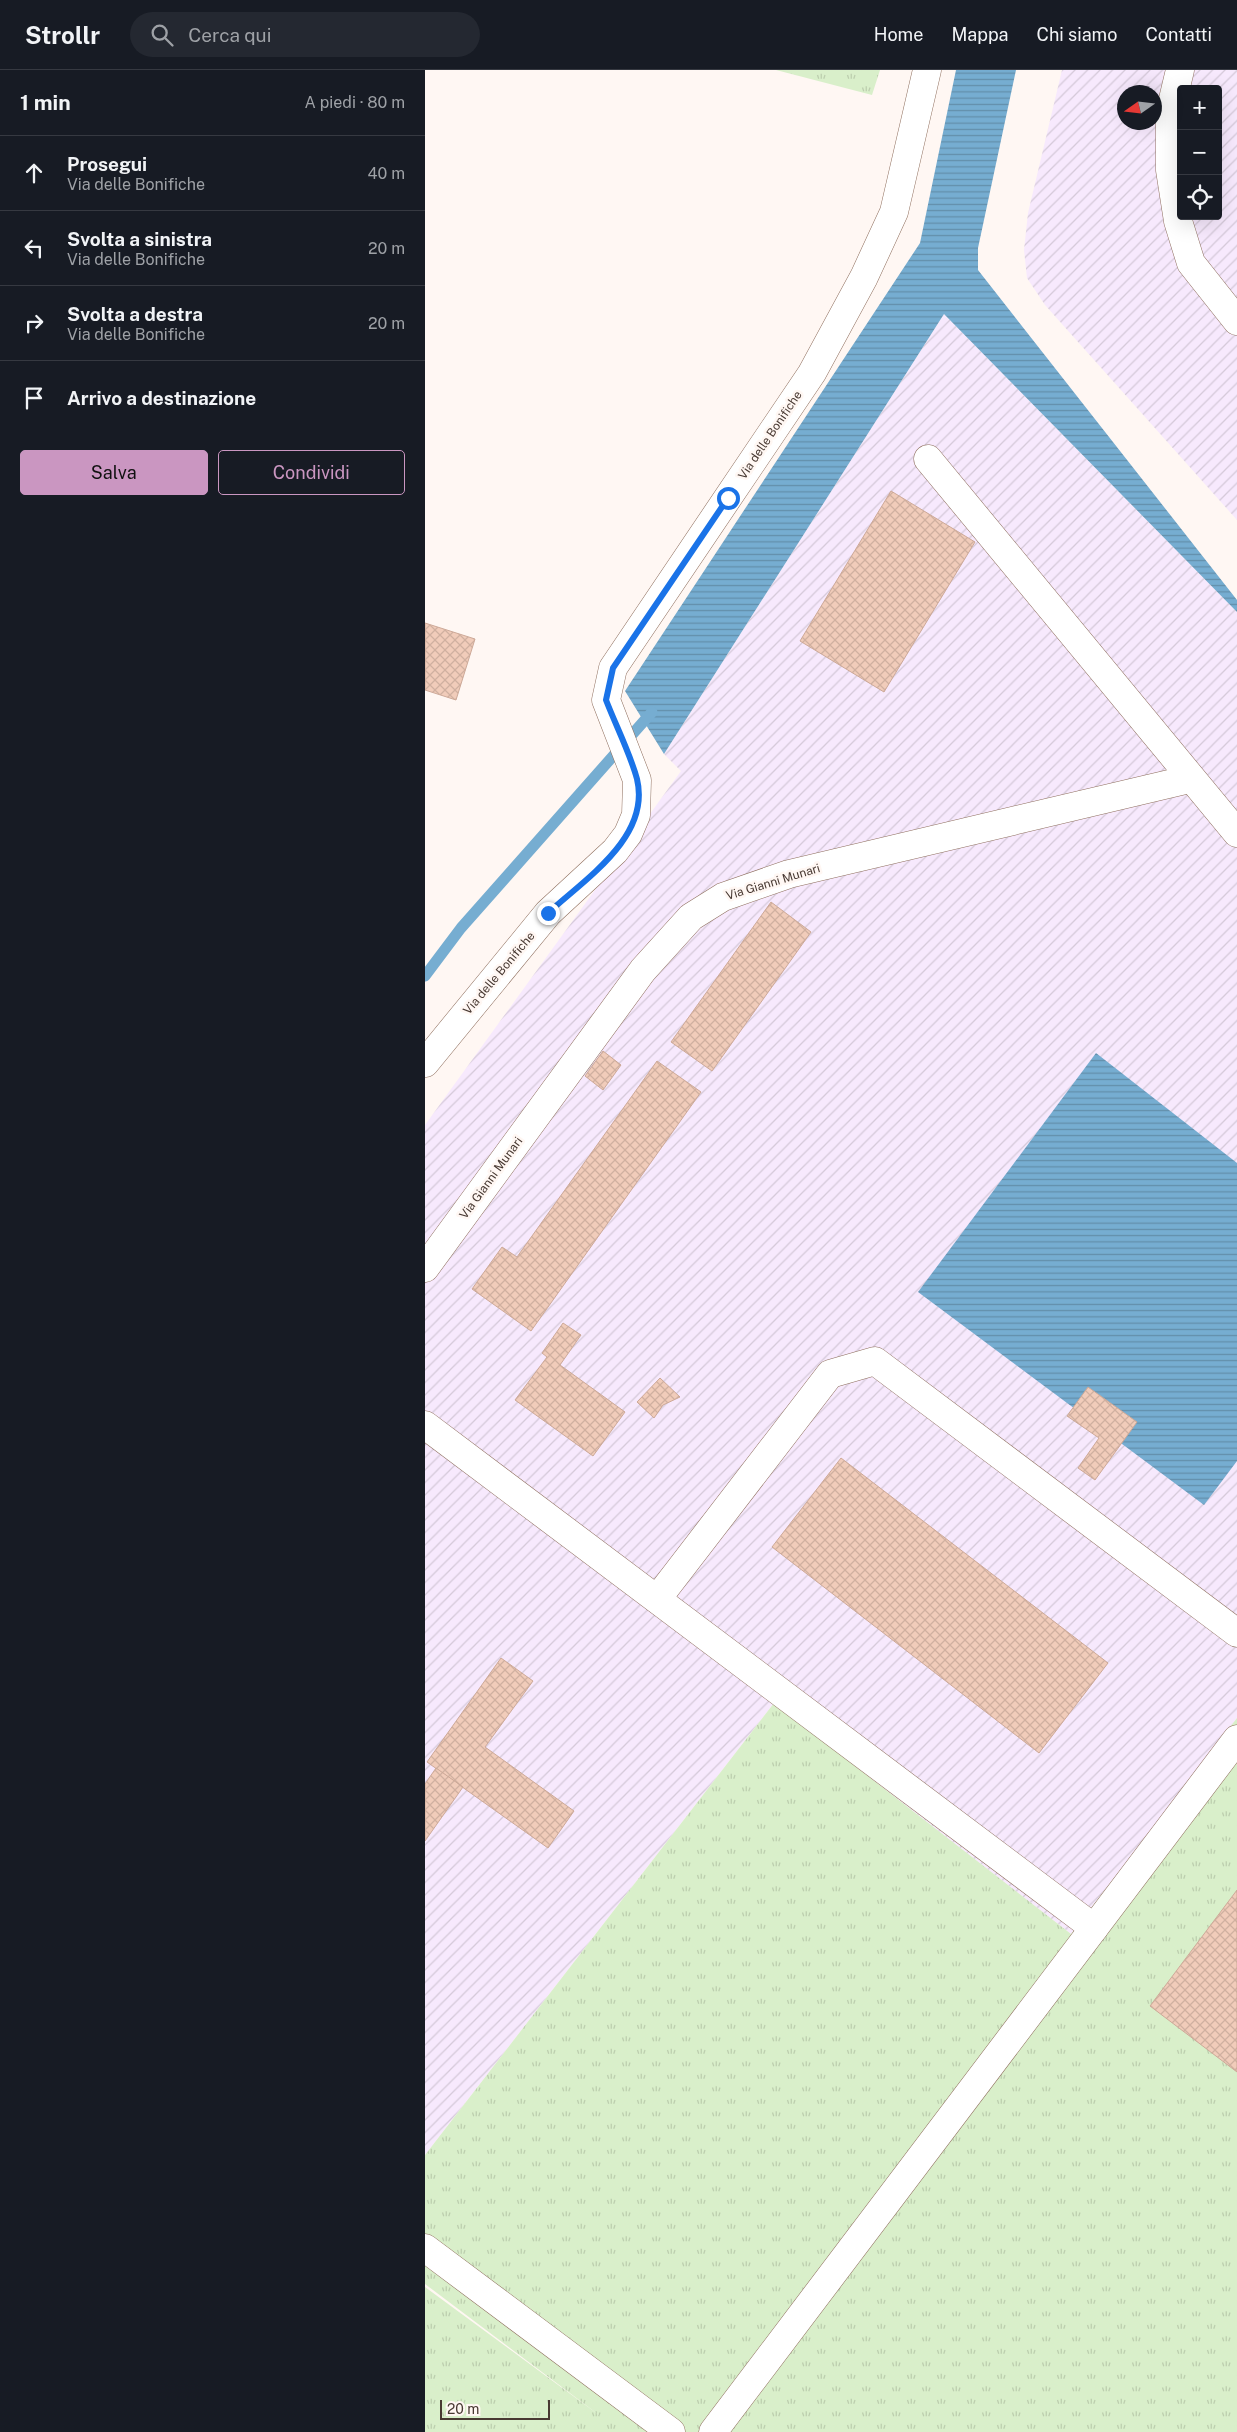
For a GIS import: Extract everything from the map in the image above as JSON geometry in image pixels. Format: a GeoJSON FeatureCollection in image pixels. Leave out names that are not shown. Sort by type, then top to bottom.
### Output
{"type":"FeatureCollection","features":[{"type":"Feature","properties":{"kind":"street","name":"Via delle Bonifiche"},"geometry":{"type":"LineString","coordinates":[[425,1063],[548,913],[615,851],[628,834],[636,815],[637,780],[606,700],[613,668],[812,373],[864,277],[894,212],[927,70]]}},
{"type":"Feature","properties":{"kind":"street"},"geometry":{"type":"LineString","coordinates":[[1180,70],[1170,112],[1170,170],[1178,221],[1191,263],[1233,311]]}},
{"type":"Feature","properties":{"kind":"street"},"geometry":{"type":"LineString","coordinates":[[928,459],[1190,779],[1237,833]]}},
{"type":"Feature","properties":{"kind":"street","name":"Via Gianni Munari"},"geometry":{"type":"LineString","coordinates":[[425,1268],[643,970],[691,917],[723,897],[789,874],[1190,779]]}},
{"type":"Feature","properties":{"kind":"street"},"geometry":{"type":"LineString","coordinates":[[657,1599],[830,1374],[875,1361],[1237,1633]]}},
{"type":"Feature","properties":{"kind":"street"},"geometry":{"type":"LineString","coordinates":[[425,1424],[1094,1928]]}},
{"type":"Feature","properties":{"kind":"street"},"geometry":{"type":"LineString","coordinates":[[713,2432],[1237,1739]]}},
{"type":"Feature","properties":{"kind":"street"},"geometry":{"type":"LineString","coordinates":[[425,2248],[671,2432]]}},
{"type":"Feature","properties":{"kind":"shaded area"},"geometry":{"type":"Polygon","coordinates":[[[1062,70],[1237,70],[1237,520],[1045,305],[1027,278],[1024,250],[1028,213],[1062,70]]]}},
{"type":"Feature","properties":{"kind":"shaded area"},"geometry":{"type":"Polygon","coordinates":[[[944,314],[1237,612],[1237,1718],[1071,1934],[774,1703],[425,2155],[425,1125],[681,771],[664,754],[944,314]]]}},
{"type":"Feature","properties":{"kind":"green space"},"geometry":{"type":"Polygon","coordinates":[[[776,70],[880,70],[872,95],[776,70]]]}},
{"type":"Feature","properties":{"kind":"green space"},"geometry":{"type":"Polygon","coordinates":[[[774,1703],[1071,1934],[1237,1718],[1237,2432],[425,2432],[425,2287],[603,2418],[425,2284],[425,2155],[774,1703]]]}},
{"type":"Feature","properties":{"kind":"water"},"geometry":{"type":"Polygon","coordinates":[[[956,70],[1016,70],[978,248],[978,270],[1237,600],[1237,612],[944,314],[664,754],[625,691],[920,243],[956,70]]]}},
{"type":"Feature","properties":{"kind":"water"},"geometry":{"type":"Polygon","coordinates":[[[1096,1053],[1237,1163],[1237,1461],[1204,1505],[918,1292],[1096,1053]]]}},
{"type":"Feature","properties":{"kind":"building"},"geometry":{"type":"Polygon","coordinates":[[[891,491],[975,542],[884,692],[800,641],[891,491]]]}},
{"type":"Feature","properties":{"kind":"building"},"geometry":{"type":"Polygon","coordinates":[[[425,623],[475,639],[456,700],[425,690],[425,623]]]}},
{"type":"Feature","properties":{"kind":"building"},"geometry":{"type":"Polygon","coordinates":[[[771,902],[811,932],[712,1071],[671,1042],[771,902]]]}},
{"type":"Feature","properties":{"kind":"building"},"geometry":{"type":"Polygon","coordinates":[[[603,1051],[621,1065],[603,1090],[585,1076],[603,1051]]]}},
{"type":"Feature","properties":{"kind":"building"},"geometry":{"type":"Polygon","coordinates":[[[657,1061],[701,1092],[531,1331],[472,1289],[502,1247],[517,1257],[657,1061]]]}},
{"type":"Feature","properties":{"kind":"building"},"geometry":{"type":"Polygon","coordinates":[[[563,1323],[581,1335],[560,1365],[625,1412],[593,1456],[515,1400],[547,1357],[542,1353],[563,1323]]]}},
{"type":"Feature","properties":{"kind":"building"},"geometry":{"type":"Polygon","coordinates":[[[660,1378],[680,1397],[663,1405],[654,1418],[637,1402],[660,1378]]]}},
{"type":"Feature","properties":{"kind":"building"},"geometry":{"type":"Polygon","coordinates":[[[1088,1387],[1137,1422],[1095,1480],[1078,1468],[1099,1438],[1067,1416],[1088,1387]]]}},
{"type":"Feature","properties":{"kind":"building"},"geometry":{"type":"Polygon","coordinates":[[[841,1458],[1108,1663],[1039,1753],[772,1547],[841,1458]]]}},
{"type":"Feature","properties":{"kind":"building"},"geometry":{"type":"Polygon","coordinates":[[[501,1658],[533,1681],[485,1747],[574,1811],[548,1848],[427,1762],[501,1658]]]}},
{"type":"Feature","properties":{"kind":"building"},"geometry":{"type":"Polygon","coordinates":[[[436,1768],[463,1787],[425,1841],[425,1784],[436,1768]]]}},
{"type":"Feature","properties":{"kind":"building"},"geometry":{"type":"Polygon","coordinates":[[[1237,1890],[1237,2072],[1150,2006],[1237,1890]]]}},
{"type":"Feature","properties":{"kind":"waterway"},"geometry":{"type":"LineString","coordinates":[[425,976],[461,928],[652,712]]}},
{"type":"Feature","properties":{"kind":"route"},"geometry":{"type":"LineString","coordinates":[[548,913],[615,851],[628,834],[636,815],[637,780],[606,700],[607,687],[613,668],[635,633],[728,498]]}}]}
